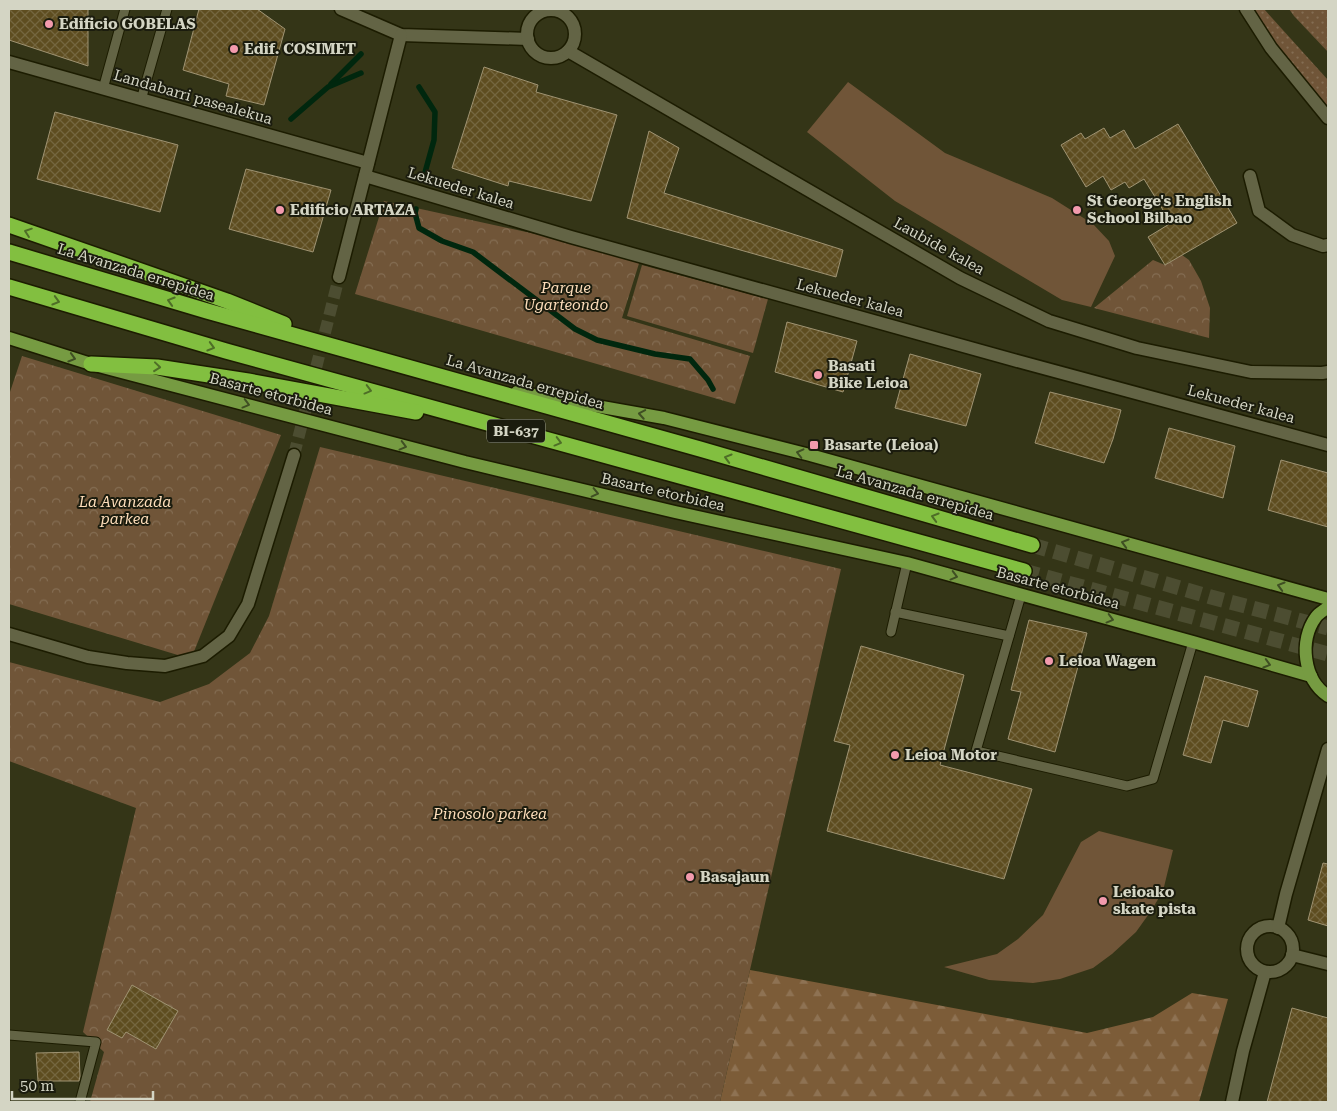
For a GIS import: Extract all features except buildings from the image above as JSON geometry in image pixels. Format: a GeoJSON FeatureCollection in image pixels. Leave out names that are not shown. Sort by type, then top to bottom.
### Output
{"type":"FeatureCollection","features":[{"type":"Feature","properties":{"kind":"highway"},"geometry":{"type":"LineString","coordinates":[[9,225],[227,301],[353,352]]}},
{"type":"Feature","properties":{"kind":"highway","name":"La Avanzada errepidea"},"geometry":{"type":"LineString","coordinates":[[9,252],[207,311],[700,449],[1032,545]]}},
{"type":"Feature","properties":{"kind":"highway","name":"BI-637"},"geometry":{"type":"LineString","coordinates":[[9,287],[226,351],[1024,571]]}},
{"type":"Feature","properties":{"kind":"highway"},"geometry":{"type":"LineString","coordinates":[[91,364],[157,367],[248,381],[511,429]]}},
{"type":"Feature","properties":{"kind":"main road","name":"Basarte etorbidea"},"geometry":{"type":"LineString","coordinates":[[9,338],[91,364],[465,462],[906,564],[1021,594],[1311,676]]}},
{"type":"Feature","properties":{"kind":"main road"},"geometry":{"type":"LineString","coordinates":[[447,379],[673,420],[810,455],[1328,600]]}},
{"type":"Feature","properties":{"kind":"main road"},"geometry":{"type":"LineString","coordinates":[[1328,607],[1316,617],[1307,636],[1305,656],[1311,676],[1328,696]]}},
{"type":"Feature","properties":{"kind":"street"},"geometry":{"type":"LineString","coordinates":[[341,9],[401,35],[528,39]]}},
{"type":"Feature","properties":{"kind":"street"},"geometry":{"type":"LineString","coordinates":[[1246,9],[1271,48],[1328,118]]}},
{"type":"Feature","properties":{"kind":"street"},"geometry":{"type":"LineString","coordinates":[[541,11],[565,11],[575,31],[572,45],[562,55],[548,58],[541,55],[530,46],[528,31],[530,24],[541,11]]}},
{"type":"Feature","properties":{"kind":"street"},"geometry":{"type":"LineString","coordinates":[[339,277],[401,35]]}},
{"type":"Feature","properties":{"kind":"street","name":"Laubide kalea"},"geometry":{"type":"LineString","coordinates":[[568,51],[960,278],[1049,321],[1137,348],[1251,372],[1328,372]]}},
{"type":"Feature","properties":{"kind":"street","name":"Landabarri pasealekua"},"geometry":{"type":"LineString","coordinates":[[9,62],[368,163]]}},
{"type":"Feature","properties":{"kind":"street","name":"Lekueder kalea"},"geometry":{"type":"LineString","coordinates":[[365,176],[571,238],[1328,445]]}},
{"type":"Feature","properties":{"kind":"street"},"geometry":{"type":"LineString","coordinates":[[1250,176],[1259,211],[1292,235],[1328,246]]}},
{"type":"Feature","properties":{"kind":"street"},"geometry":{"type":"LineString","coordinates":[[9,634],[88,658],[127,663],[165,666],[203,656],[229,636],[248,604],[294,454]]}},
{"type":"Feature","properties":{"kind":"street"},"geometry":{"type":"LineString","coordinates":[[1278,928],[1328,749]]}},
{"type":"Feature","properties":{"kind":"street"},"geometry":{"type":"LineString","coordinates":[[1270,926],[1278,928],[1289,936],[1292,942],[1292,955],[1285,967],[1272,972],[1265,972],[1258,969],[1249,958],[1248,944],[1256,931],[1270,926]]}},
{"type":"Feature","properties":{"kind":"street"},"geometry":{"type":"LineString","coordinates":[[1292,955],[1328,964]]}},
{"type":"Feature","properties":{"kind":"street"},"geometry":{"type":"LineString","coordinates":[[1232,1102],[1243,1052],[1265,972]]}},
{"type":"Feature","properties":{"kind":"lane"},"geometry":{"type":"LineString","coordinates":[[103,89],[124,9]]}},
{"type":"Feature","properties":{"kind":"lane"},"geometry":{"type":"LineString","coordinates":[[141,100],[167,9]]}},
{"type":"Feature","properties":{"kind":"lane"},"geometry":{"type":"LineString","coordinates":[[891,632],[906,564]]}},
{"type":"Feature","properties":{"kind":"lane"},"geometry":{"type":"LineString","coordinates":[[1021,594],[976,751],[1127,786],[1153,779],[1194,642]]}},
{"type":"Feature","properties":{"kind":"lane"},"geometry":{"type":"LineString","coordinates":[[895,612],[1009,636]]}},
{"type":"Feature","properties":{"kind":"lane"},"geometry":{"type":"LineString","coordinates":[[9,1035],[96,1042],[80,1102]]}},
{"type":"Feature","properties":{"kind":"green space"},"geometry":{"type":"Polygon","coordinates":[[[1254,9],[1264,9],[1328,80],[1328,110],[1275,45],[1254,9]]]}},
{"type":"Feature","properties":{"kind":"green space"},"geometry":{"type":"Polygon","coordinates":[[[1289,9],[1328,9],[1328,52],[1294,16],[1289,9]]]}},
{"type":"Feature","properties":{"kind":"green space"},"geometry":{"type":"Polygon","coordinates":[[[848,82],[945,153],[1052,198],[1093,224],[1109,241],[1115,256],[1091,307],[1062,300],[895,201],[807,132],[848,82]]]}},
{"type":"Feature","properties":{"kind":"green space","name":"Parque Ugarteondo"},"geometry":{"type":"Polygon","coordinates":[[[384,201],[641,257],[622,318],[750,356],[735,404],[355,294],[384,201]]]}},
{"type":"Feature","properties":{"kind":"green space"},"geometry":{"type":"Polygon","coordinates":[[[1182,255],[1189,260],[1201,281],[1210,308],[1209,338],[1094,308],[1153,260],[1165,265],[1182,255]]]}},
{"type":"Feature","properties":{"kind":"green space"},"geometry":{"type":"Polygon","coordinates":[[[642,265],[768,299],[753,353],[627,316],[642,265]]]}},
{"type":"Feature","properties":{"kind":"green space","name":"La Avanzada parkea"},"geometry":{"type":"Polygon","coordinates":[[[22,356],[281,435],[191,659],[9,604],[9,395],[22,356]]]}},
{"type":"Feature","properties":{"kind":"green space","name":"Pinosolo parkea"},"geometry":{"type":"Polygon","coordinates":[[[320,447],[841,569],[720,1102],[90,1102],[104,1052],[83,1032],[136,808],[9,761],[9,662],[160,702],[209,684],[250,653],[269,616],[320,447]]]}},
{"type":"Feature","properties":{"kind":"green space","name":"Leioako skate pista"},"geometry":{"type":"Polygon","coordinates":[[[1099,831],[1173,850],[1163,891],[1136,932],[1112,954],[1093,968],[1060,979],[1033,983],[989,980],[944,967],[997,954],[1018,939],[1043,915],[1081,842],[1099,831]]]}},
{"type":"Feature","properties":{"kind":"green space"},"geometry":{"type":"Polygon","coordinates":[[[750,970],[1087,1033],[1153,1017],[1192,993],[1228,999],[1199,1102],[720,1102],[750,970]]]}},
{"type":"Feature","properties":{"kind":"waterway"},"geometry":{"type":"LineString","coordinates":[[331,84],[361,54]]}},
{"type":"Feature","properties":{"kind":"waterway"},"geometry":{"type":"LineString","coordinates":[[291,119],[328,87],[361,73]]}},
{"type":"Feature","properties":{"kind":"waterway"},"geometry":{"type":"LineString","coordinates":[[419,87],[435,112],[434,140],[424,176]]}},
{"type":"Feature","properties":{"kind":"waterway"},"geometry":{"type":"LineString","coordinates":[[416,209],[415,213],[419,228],[442,241],[473,252],[575,329],[597,340],[655,354],[690,359],[708,380],[713,389]]}},
{"type":"Feature","properties":{"kind":"tunnel"},"geometry":{"type":"LineString","coordinates":[[294,455],[339,277]]}},
{"type":"Feature","properties":{"kind":"tunnel"},"geometry":{"type":"LineString","coordinates":[[1032,545],[1211,597],[1328,628]]}},
{"type":"Feature","properties":{"kind":"tunnel"},"geometry":{"type":"LineString","coordinates":[[1024,571],[1328,654]]}},
{"type":"Feature","properties":{"kind":"place","name":"Edificio GOBELAS"},"geometry":{"type":"Point","coordinates":[49,24]}},
{"type":"Feature","properties":{"kind":"place","name":"Edif. COSIMET"},"geometry":{"type":"Point","coordinates":[234,49]}},
{"type":"Feature","properties":{"kind":"place","name":"Edificio ARTAZA"},"geometry":{"type":"Point","coordinates":[280,210]}},
{"type":"Feature","properties":{"kind":"place","name":"St George's English School Bilbao"},"geometry":{"type":"Point","coordinates":[1077,210]}},
{"type":"Feature","properties":{"kind":"place","name":"Basati Bike Leioa"},"geometry":{"type":"Point","coordinates":[818,375]}},
{"type":"Feature","properties":{"kind":"place","name":"Basarte (Leioa)"},"geometry":{"type":"Point","coordinates":[814,445]}},
{"type":"Feature","properties":{"kind":"place","name":"Leioa Wagen"},"geometry":{"type":"Point","coordinates":[1049,661]}},
{"type":"Feature","properties":{"kind":"place","name":"Leioa Motor"},"geometry":{"type":"Point","coordinates":[895,755]}},
{"type":"Feature","properties":{"kind":"place","name":"Basajaun"},"geometry":{"type":"Point","coordinates":[690,877]}},
{"type":"Feature","properties":{"kind":"place","name":"Leioako skate pista"},"geometry":{"type":"Point","coordinates":[1103,901]}}]}
